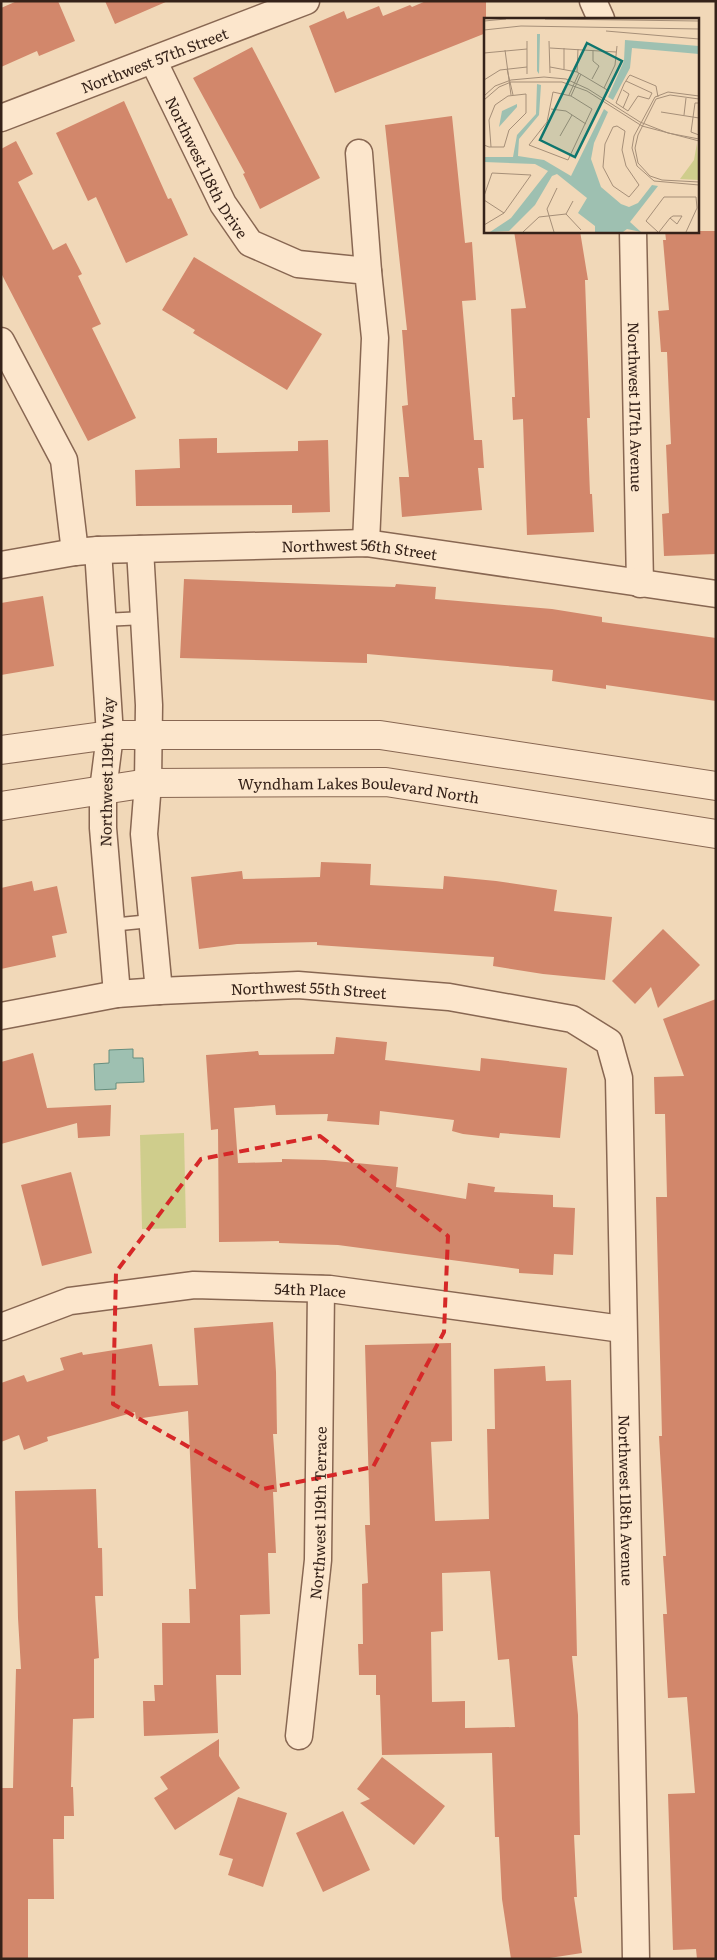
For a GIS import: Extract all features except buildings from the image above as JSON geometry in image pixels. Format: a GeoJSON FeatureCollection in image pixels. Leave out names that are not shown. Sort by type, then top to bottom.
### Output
{"type":"FeatureCollection","features":[{"type":"Feature","properties":{"kind":"street","name":"Northwest 57th Street"},"geometry":{"type":"LineString","coordinates":[[1,118],[306,1]]}},
{"type":"Feature","properties":{"kind":"street"},"geometry":{"type":"LineString","coordinates":[[593,1],[601,18]]}},
{"type":"Feature","properties":{"kind":"street","name":"Northwest 118th Drive"},"geometry":{"type":"LineString","coordinates":[[153,60],[223,204],[250,243],[298,264],[368,271]]}},
{"type":"Feature","properties":{"kind":"street"},"geometry":{"type":"LineString","coordinates":[[359,153],[375,338],[366,543]]}},
{"type":"Feature","properties":{"kind":"street","name":"Northwest 117th Avenue"},"geometry":{"type":"LineString","coordinates":[[633,232],[640,584]]}},
{"type":"Feature","properties":{"kind":"street","name":"Northwest 119th Way"},"geometry":{"type":"LineString","coordinates":[[1,340],[64,460],[103,620],[110,735],[103,790],[110,925],[117,994]]}},
{"type":"Feature","properties":{"kind":"street","name":"Northwest 56th Street"},"geometry":{"type":"LineString","coordinates":[[1,565],[87,551],[366,543],[716,594]]}},
{"type":"Feature","properties":{"kind":"street"},"geometry":{"type":"LineString","coordinates":[[140,549],[149,705],[148,783],[144,834],[159,990]]}},
{"type":"Feature","properties":{"kind":"street"},"geometry":{"type":"LineString","coordinates":[[1,750],[110,735],[380,735],[716,786]]}},
{"type":"Feature","properties":{"kind":"street","name":"Wyndham Lakes Boulevard North"},"geometry":{"type":"LineString","coordinates":[[1,806],[148,783],[386,782],[716,834]]}},
{"type":"Feature","properties":{"kind":"street","name":"Northwest 55th Street"},"geometry":{"type":"LineString","coordinates":[[1,1016],[117,994],[159,990],[298,985],[450,997],[572,1019],[609,1042]]}},
{"type":"Feature","properties":{"kind":"street","name":"Northwest 118th Avenue"},"geometry":{"type":"LineString","coordinates":[[609,1042],[620,1078],[622,1329],[629,1541],[636,1959]]}},
{"type":"Feature","properties":{"kind":"street","name":"54th Place"},"geometry":{"type":"LineString","coordinates":[[1,1327],[70,1301],[194,1285],[321,1289],[622,1329]]}},
{"type":"Feature","properties":{"kind":"street","name":"Northwest 119th Terrace"},"geometry":{"type":"LineString","coordinates":[[299,1736],[318,1560],[321,1289]]}},
{"type":"Feature","properties":{"kind":"lane"},"geometry":{"type":"LineString","coordinates":[[103,620],[144,618]]}},
{"type":"Feature","properties":{"kind":"lane"},"geometry":{"type":"LineString","coordinates":[[110,925],[151,921]]}},
{"type":"Feature","properties":{"kind":"highlighted area"},"geometry":{"type":"Polygon","coordinates":[[[320,1136],[448,1236],[444,1332],[373,1467],[263,1489],[113,1404],[116,1272],[201,1159],[320,1136]]]}},
{"type":"Feature","properties":{"kind":"shaded area"},"geometry":{"type":"Polygon","coordinates":[[[133,1049],[133,1058],[143,1058],[144,1082],[116,1083],[116,1089],[95,1090],[94,1064],[109,1063],[109,1050],[133,1049]]]}},
{"type":"Feature","properties":{"kind":"shaded area"},"geometry":{"type":"Polygon","coordinates":[[[184,1133],[186,1228],[142,1229],[140,1135],[184,1133]]]}}]}
